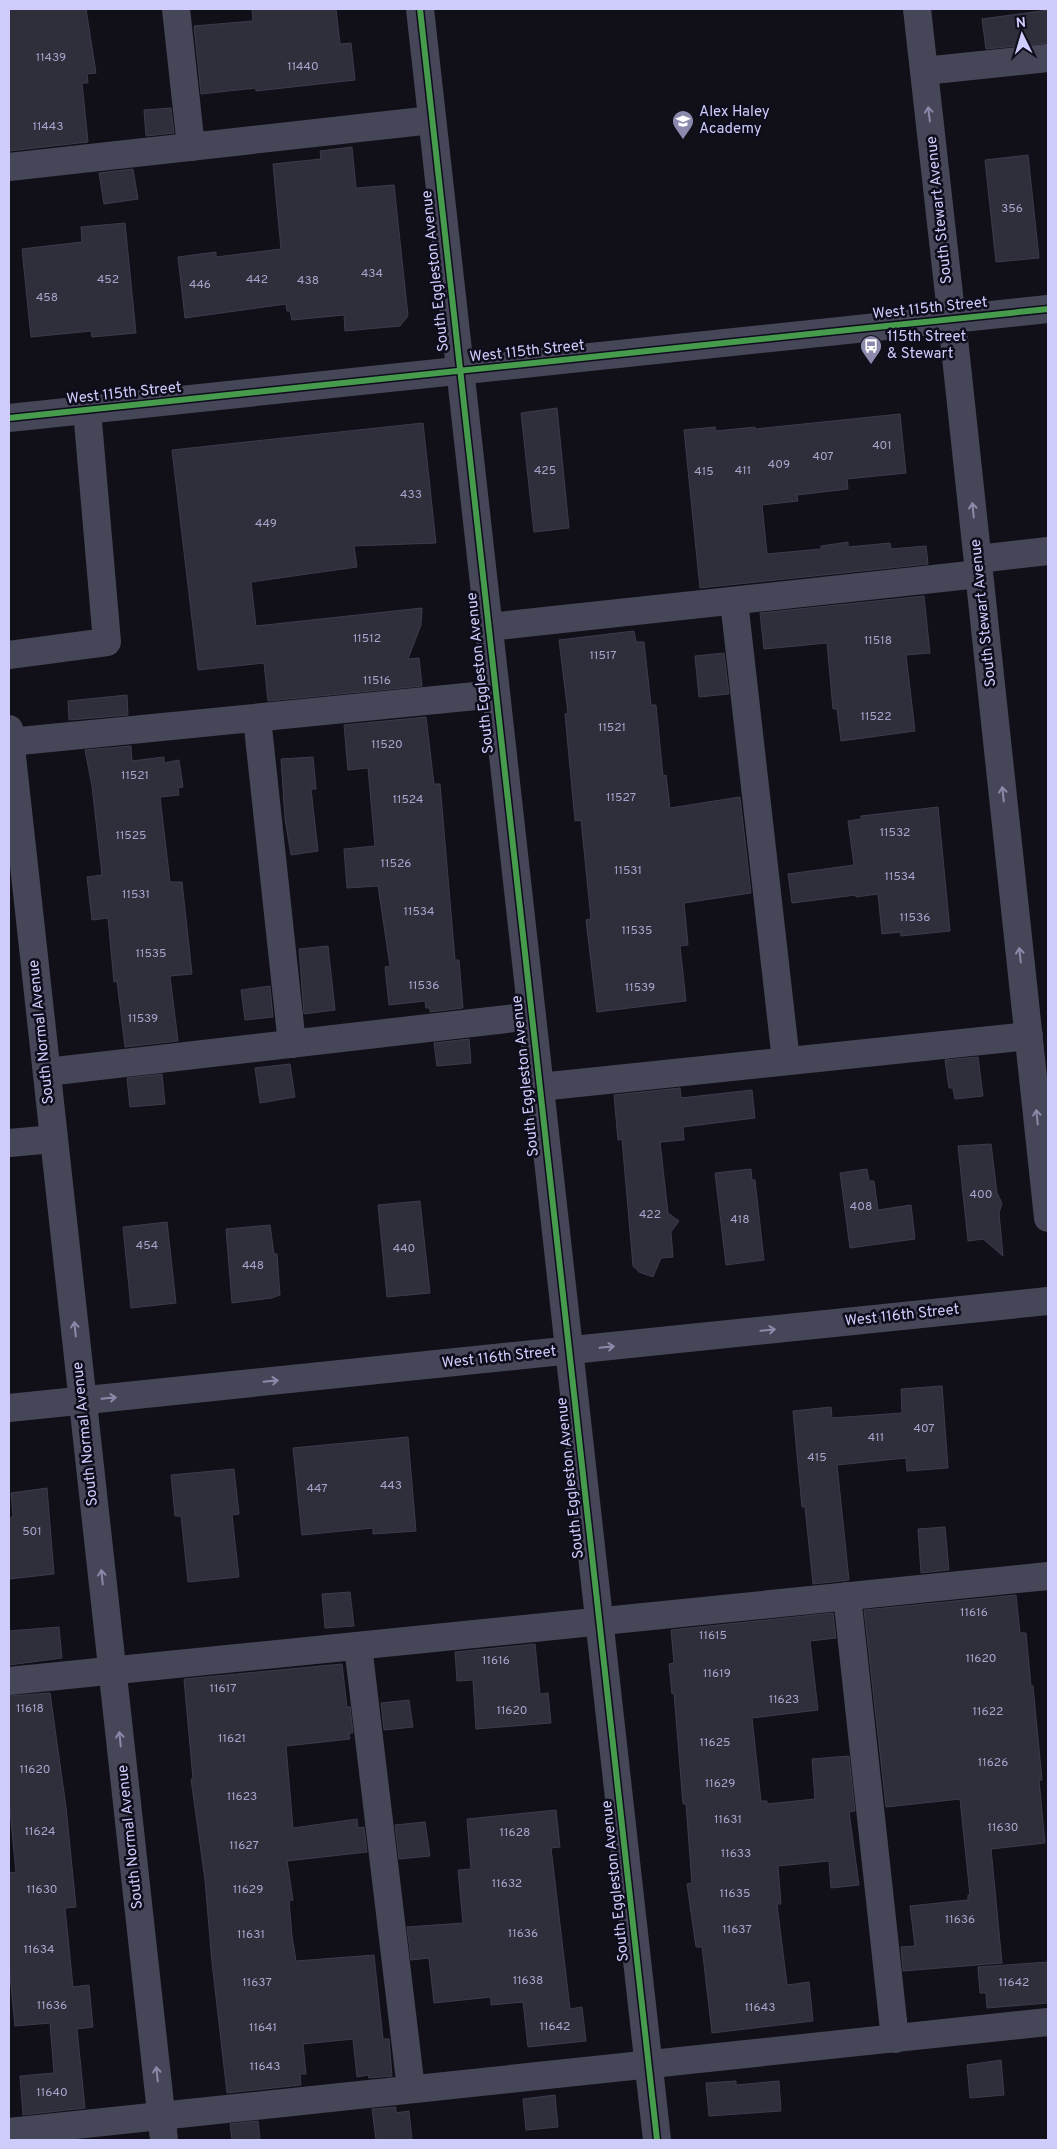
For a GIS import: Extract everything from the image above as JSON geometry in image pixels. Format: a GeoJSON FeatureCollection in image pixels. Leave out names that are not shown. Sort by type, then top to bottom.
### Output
{"type":"FeatureCollection","features":[{"type":"Feature","properties":{"kind":"street"},"geometry":{"type":"LineString","coordinates":[[176,9],[192,147]]}},
{"type":"Feature","properties":{"kind":"street","name":"South Eggleston Avenue"},"geometry":{"type":"LineString","coordinates":[[420,9],[657,2140]]}},
{"type":"Feature","properties":{"kind":"street","name":"South Stewart Avenue"},"geometry":{"type":"LineString","coordinates":[[917,9],[978,566],[1036,1044],[1048,1218]]}},
{"type":"Feature","properties":{"kind":"street"},"geometry":{"type":"LineString","coordinates":[[924,71],[1048,58]]}},
{"type":"Feature","properties":{"kind":"street"},"geometry":{"type":"LineString","coordinates":[[9,167],[432,120]]}},
{"type":"Feature","properties":{"kind":"street","name":"West 115th Street"},"geometry":{"type":"LineString","coordinates":[[9,418],[1048,309]]}},
{"type":"Feature","properties":{"kind":"street"},"geometry":{"type":"LineString","coordinates":[[9,655],[107,642],[87,410]]}},
{"type":"Feature","properties":{"kind":"street"},"geometry":{"type":"LineString","coordinates":[[489,628],[734,601],[978,566],[1048,551]]}},
{"type":"Feature","properties":{"kind":"street"},"geometry":{"type":"LineString","coordinates":[[734,601],[786,1061]]}},
{"type":"Feature","properties":{"kind":"street"},"geometry":{"type":"LineString","coordinates":[[10,735],[257,718],[496,694]]}},
{"type":"Feature","properties":{"kind":"street"},"geometry":{"type":"LineString","coordinates":[[257,718],[292,1044]]}},
{"type":"Feature","properties":{"kind":"street","name":"South Normal Avenue"},"geometry":{"type":"LineString","coordinates":[[10,735],[162,2128]]}},
{"type":"Feature","properties":{"kind":"street"},"geometry":{"type":"LineString","coordinates":[[46,1072],[532,1016]]}},
{"type":"Feature","properties":{"kind":"street"},"geometry":{"type":"LineString","coordinates":[[540,1087],[786,1061],[1036,1044]]}},
{"type":"Feature","properties":{"kind":"street"},"geometry":{"type":"LineString","coordinates":[[9,1143],[54,1138]]}},
{"type":"Feature","properties":{"kind":"street","name":"West 116th Street"},"geometry":{"type":"LineString","coordinates":[[9,1408],[1048,1301]]}},
{"type":"Feature","properties":{"kind":"street"},"geometry":{"type":"LineString","coordinates":[[9,1681],[1048,1576]]}},
{"type":"Feature","properties":{"kind":"street"},"geometry":{"type":"LineString","coordinates":[[847,1596],[894,2039]]}},
{"type":"Feature","properties":{"kind":"street"},"geometry":{"type":"LineString","coordinates":[[358,1646],[411,2089]]}},
{"type":"Feature","properties":{"kind":"street"},"geometry":{"type":"LineString","coordinates":[[9,2132],[162,2128],[411,2089],[1048,2022]]}},
{"type":"Feature","properties":{"kind":"building"},"geometry":{"type":"Polygon","coordinates":[[[9,9],[86,9],[96,73],[87,74],[88,83],[82,83],[88,142],[9,151],[9,9]]]}},
{"type":"Feature","properties":{"kind":"building"},"geometry":{"type":"Polygon","coordinates":[[[252,9],[336,9],[340,44],[351,43],[355,80],[256,91],[256,88],[201,94],[194,26],[253,21],[252,9]]]}},
{"type":"Feature","properties":{"kind":"building"},"geometry":{"type":"Polygon","coordinates":[[[1048,10],[1048,43],[986,49],[982,19],[1048,10]]]}},
{"type":"Feature","properties":{"kind":"building"},"geometry":{"type":"Polygon","coordinates":[[[171,108],[174,133],[146,136],[144,110],[171,108]]]}},
{"type":"Feature","properties":{"kind":"building"},"geometry":{"type":"Polygon","coordinates":[[[352,147],[356,188],[394,185],[408,316],[400,326],[345,331],[344,315],[292,320],[290,311],[287,311],[286,304],[185,318],[178,257],[216,252],[216,257],[281,249],[273,164],[321,159],[320,151],[352,147]]]}},
{"type":"Feature","properties":{"kind":"building"},"geometry":{"type":"Polygon","coordinates":[[[1028,155],[1039,258],[996,262],[985,160],[1028,155]]]}},
{"type":"Feature","properties":{"kind":"building"},"geometry":{"type":"Polygon","coordinates":[[[133,169],[138,199],[104,204],[99,173],[133,169]]]}},
{"type":"Feature","properties":{"kind":"building"},"geometry":{"type":"Polygon","coordinates":[[[125,223],[136,333],[92,337],[91,331],[31,337],[22,249],[82,242],[81,227],[125,223]]]}},
{"type":"Feature","properties":{"kind":"building"},"geometry":{"type":"Polygon","coordinates":[[[557,408],[569,528],[534,532],[521,413],[557,408]]]}},
{"type":"Feature","properties":{"kind":"building"},"geometry":{"type":"Polygon","coordinates":[[[900,414],[906,473],[847,479],[848,489],[797,495],[798,501],[762,505],[767,554],[821,549],[821,546],[848,542],[848,547],[890,543],[891,549],[926,546],[928,564],[700,588],[684,430],[715,427],[716,431],[755,427],[755,429],[900,414]]]}},
{"type":"Feature","properties":{"kind":"building"},"geometry":{"type":"Polygon","coordinates":[[[423,423],[436,543],[354,546],[357,567],[251,582],[256,626],[422,608],[421,625],[408,659],[419,658],[422,686],[268,701],[264,663],[198,670],[172,450],[423,423]]]}},
{"type":"Feature","properties":{"kind":"building"},"geometry":{"type":"Polygon","coordinates":[[[924,596],[930,653],[906,655],[915,731],[841,741],[837,709],[833,709],[827,643],[764,649],[760,613],[924,596]]]}},
{"type":"Feature","properties":{"kind":"building"},"geometry":{"type":"Polygon","coordinates":[[[634,631],[636,642],[644,642],[651,705],[656,705],[663,776],[666,775],[670,808],[740,797],[751,893],[684,903],[688,945],[680,946],[686,1001],[597,1012],[586,920],[591,919],[581,820],[575,821],[565,714],[568,713],[559,640],[634,631]]]}},
{"type":"Feature","properties":{"kind":"building"},"geometry":{"type":"Polygon","coordinates":[[[724,653],[729,694],[699,697],[695,656],[724,653]]]}},
{"type":"Feature","properties":{"kind":"building"},"geometry":{"type":"Polygon","coordinates":[[[127,695],[128,715],[69,720],[68,701],[127,695]]]}},
{"type":"Feature","properties":{"kind":"building"},"geometry":{"type":"Polygon","coordinates":[[[426,717],[434,784],[440,784],[455,960],[459,960],[463,1008],[430,1012],[430,1008],[426,1008],[425,1001],[389,1005],[385,967],[390,966],[378,886],[347,888],[344,849],[375,846],[368,768],[348,770],[344,725],[426,717]]]}},
{"type":"Feature","properties":{"kind":"building"},"geometry":{"type":"Polygon","coordinates":[[[131,746],[132,761],[164,757],[164,763],[179,760],[183,787],[178,788],[179,795],[160,797],[170,882],[182,882],[192,974],[170,976],[178,1041],[125,1047],[117,981],[114,982],[108,918],[92,920],[87,877],[102,875],[92,786],[85,750],[131,746]]]}},
{"type":"Feature","properties":{"kind":"building"},"geometry":{"type":"Polygon","coordinates":[[[313,757],[316,789],[311,789],[318,851],[291,855],[285,819],[281,759],[313,757]]]}},
{"type":"Feature","properties":{"kind":"building"},"geometry":{"type":"Polygon","coordinates":[[[938,807],[950,931],[901,936],[900,932],[882,934],[878,894],[792,903],[788,874],[854,865],[848,821],[861,819],[861,816],[938,807]]]}},
{"type":"Feature","properties":{"kind":"building"},"geometry":{"type":"Polygon","coordinates":[[[328,946],[335,1010],[304,1014],[299,949],[328,946]]]}},
{"type":"Feature","properties":{"kind":"building"},"geometry":{"type":"Polygon","coordinates":[[[270,986],[273,1017],[245,1020],[241,990],[270,986]]]}},
{"type":"Feature","properties":{"kind":"building"},"geometry":{"type":"Polygon","coordinates":[[[469,1039],[471,1063],[437,1066],[434,1043],[469,1039]]]}},
{"type":"Feature","properties":{"kind":"building"},"geometry":{"type":"Polygon","coordinates":[[[978,1057],[983,1096],[955,1099],[953,1088],[949,1088],[945,1060],[978,1057]]]}},
{"type":"Feature","properties":{"kind":"building"},"geometry":{"type":"Polygon","coordinates":[[[290,1064],[295,1097],[260,1103],[255,1068],[290,1064]]]}},
{"type":"Feature","properties":{"kind":"building"},"geometry":{"type":"Polygon","coordinates":[[[162,1074],[165,1104],[130,1107],[127,1078],[162,1074]]]}},
{"type":"Feature","properties":{"kind":"building"},"geometry":{"type":"Polygon","coordinates":[[[680,1088],[681,1098],[752,1090],[755,1118],[683,1127],[684,1140],[660,1142],[668,1213],[679,1221],[671,1232],[673,1257],[661,1258],[653,1277],[639,1272],[633,1266],[622,1139],[618,1140],[614,1095],[680,1088]]]}},
{"type":"Feature","properties":{"kind":"building"},"geometry":{"type":"Polygon","coordinates":[[[991,1144],[997,1193],[1002,1203],[999,1213],[1003,1256],[983,1239],[968,1241],[958,1146],[991,1144]]]}},
{"type":"Feature","properties":{"kind":"building"},"geometry":{"type":"Polygon","coordinates":[[[751,1169],[752,1180],[755,1180],[764,1260],[726,1265],[715,1173],[751,1169]]]}},
{"type":"Feature","properties":{"kind":"building"},"geometry":{"type":"Polygon","coordinates":[[[867,1169],[869,1181],[874,1181],[878,1210],[911,1205],[915,1239],[850,1248],[840,1173],[867,1169]]]}},
{"type":"Feature","properties":{"kind":"building"},"geometry":{"type":"Polygon","coordinates":[[[420,1201],[430,1293],[387,1297],[378,1205],[420,1201]]]}},
{"type":"Feature","properties":{"kind":"building"},"geometry":{"type":"Polygon","coordinates":[[[167,1222],[176,1303],[131,1308],[123,1227],[167,1222]]]}},
{"type":"Feature","properties":{"kind":"building"},"geometry":{"type":"Polygon","coordinates":[[[270,1225],[274,1254],[277,1254],[280,1295],[272,1298],[232,1303],[226,1229],[270,1225]]]}},
{"type":"Feature","properties":{"kind":"building"},"geometry":{"type":"Polygon","coordinates":[[[942,1386],[948,1468],[907,1471],[906,1458],[837,1465],[849,1580],[813,1584],[805,1507],[802,1507],[793,1411],[831,1407],[832,1418],[902,1413],[901,1389],[942,1386]]]}},
{"type":"Feature","properties":{"kind":"building"},"geometry":{"type":"Polygon","coordinates":[[[408,1437],[416,1531],[373,1534],[373,1528],[302,1535],[293,1448],[408,1437]]]}},
{"type":"Feature","properties":{"kind":"building"},"geometry":{"type":"Polygon","coordinates":[[[234,1469],[239,1514],[232,1515],[239,1577],[188,1582],[181,1516],[175,1516],[171,1475],[234,1469]]]}},
{"type":"Feature","properties":{"kind":"building"},"geometry":{"type":"Polygon","coordinates":[[[47,1488],[54,1574],[9,1579],[9,1520],[13,1515],[11,1493],[47,1488]]]}},
{"type":"Feature","properties":{"kind":"building"},"geometry":{"type":"Polygon","coordinates":[[[945,1527],[949,1570],[921,1573],[918,1529],[945,1527]]]}},
{"type":"Feature","properties":{"kind":"building"},"geometry":{"type":"Polygon","coordinates":[[[350,1592],[354,1626],[325,1628],[322,1594],[350,1592]]]}},
{"type":"Feature","properties":{"kind":"building"},"geometry":{"type":"Polygon","coordinates":[[[1016,1595],[1020,1633],[1026,1633],[1031,1686],[1033,1686],[1042,1780],[1039,1780],[1045,1843],[991,1849],[1002,1963],[903,1971],[901,1947],[915,1946],[910,1906],[968,1900],[968,1895],[970,1895],[960,1799],[886,1807],[864,1610],[1016,1595]]]}},
{"type":"Feature","properties":{"kind":"building"},"geometry":{"type":"Polygon","coordinates":[[[833,1613],[836,1638],[810,1641],[818,1710],[752,1718],[761,1801],[767,1801],[767,1804],[815,1799],[812,1759],[849,1756],[855,1811],[849,1812],[859,1885],[831,1888],[829,1861],[778,1866],[781,1904],[777,1904],[787,1985],[809,1982],[813,2021],[712,2033],[702,1947],[696,1947],[687,1884],[692,1883],[686,1804],[683,1804],[674,1693],[672,1694],[669,1664],[674,1663],[671,1630],[833,1613]]]}},
{"type":"Feature","properties":{"kind":"building"},"geometry":{"type":"Polygon","coordinates":[[[59,1627],[62,1658],[9,1665],[9,1631],[59,1627]]]}},
{"type":"Feature","properties":{"kind":"building"},"geometry":{"type":"Polygon","coordinates":[[[535,1644],[540,1694],[548,1693],[551,1723],[476,1729],[473,1680],[457,1681],[455,1652],[535,1644]]]}},
{"type":"Feature","properties":{"kind":"building"},"geometry":{"type":"Polygon","coordinates":[[[342,1664],[347,1707],[350,1707],[353,1733],[349,1733],[350,1739],[286,1746],[293,1828],[357,1819],[358,1828],[364,1827],[367,1852],[287,1861],[293,1900],[289,1901],[292,1936],[296,1961],[374,1955],[383,2039],[389,2039],[392,2076],[369,2078],[368,2075],[357,2077],[353,2039],[303,2044],[306,2074],[300,2074],[301,2085],[227,2093],[205,1880],[191,1779],[193,1779],[184,1679],[342,1664]]]}},
{"type":"Feature","properties":{"kind":"building"},"geometry":{"type":"Polygon","coordinates":[[[50,1693],[66,1807],[76,1907],[65,1908],[73,1987],[89,1985],[93,2027],[77,2029],[85,2108],[23,2115],[20,2076],[54,2073],[50,2023],[15,2026],[9,1965],[9,1873],[16,1872],[9,1800],[9,1696],[50,1693]]]}},
{"type":"Feature","properties":{"kind":"building"},"geometry":{"type":"Polygon","coordinates":[[[409,1700],[413,1727],[384,1730],[381,1703],[409,1700]]]}},
{"type":"Feature","properties":{"kind":"building"},"geometry":{"type":"Polygon","coordinates":[[[556,1810],[560,1847],[551,1848],[570,2009],[582,2007],[586,2041],[528,2047],[523,2002],[491,2005],[491,1997],[434,2003],[429,1958],[411,1960],[407,1927],[463,1923],[458,1870],[471,1869],[467,1819],[556,1810]]]}},
{"type":"Feature","properties":{"kind":"building"},"geometry":{"type":"Polygon","coordinates":[[[425,1822],[430,1856],[399,1859],[395,1825],[425,1822]]]}},
{"type":"Feature","properties":{"kind":"building"},"geometry":{"type":"Polygon","coordinates":[[[1048,1962],[1048,2003],[987,2008],[986,1993],[980,1993],[978,1967],[1048,1962]]]}},
{"type":"Feature","properties":{"kind":"building"},"geometry":{"type":"Polygon","coordinates":[[[1001,2060],[1004,2095],[970,2098],[967,2065],[1001,2060]]]}},
{"type":"Feature","properties":{"kind":"building"},"geometry":{"type":"Polygon","coordinates":[[[736,2081],[736,2085],[779,2081],[781,2111],[709,2116],[706,2083],[736,2081]]]}},
{"type":"Feature","properties":{"kind":"building"},"geometry":{"type":"Polygon","coordinates":[[[555,2095],[558,2127],[526,2130],[523,2099],[555,2095]]]}},
{"type":"Feature","properties":{"kind":"building"},"geometry":{"type":"Polygon","coordinates":[[[396,2107],[396,2113],[409,2111],[412,2140],[376,2140],[372,2109],[396,2107]]]}},
{"type":"Feature","properties":{"kind":"building"},"geometry":{"type":"Polygon","coordinates":[[[258,2121],[260,2140],[232,2140],[230,2124],[258,2121]]]}},
{"type":"Feature","properties":{"kind":"cycle path"},"geometry":{"type":"LineString","coordinates":[[420,9],[657,2140]]}},
{"type":"Feature","properties":{"kind":"cycle path"},"geometry":{"type":"LineString","coordinates":[[9,418],[1048,309]]}},
{"type":"Feature","properties":{"kind":"place","name":"Alex Haley Academy"},"geometry":{"type":"Point","coordinates":[683,140]}},
{"type":"Feature","properties":{"kind":"place","name":"115th Street & Stewart"},"geometry":{"type":"Point","coordinates":[871,365]}}]}
